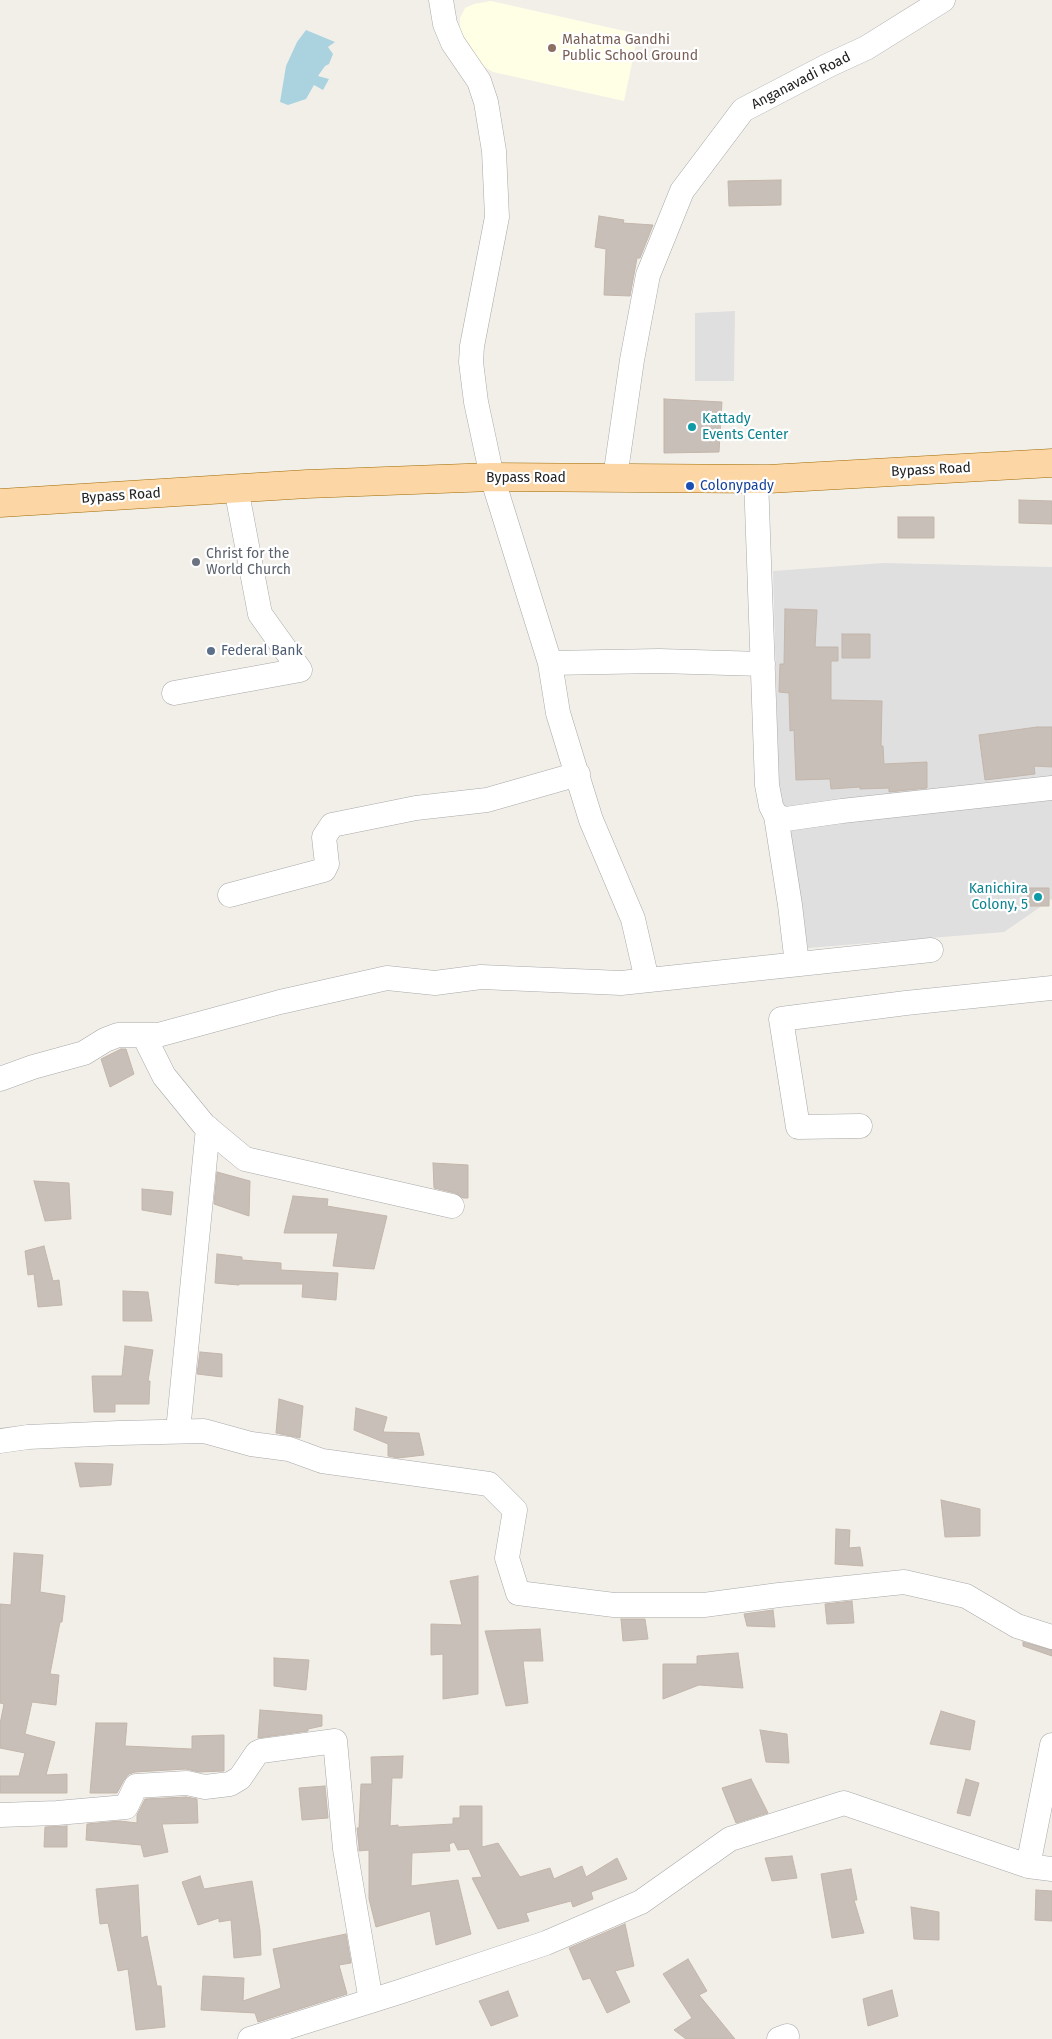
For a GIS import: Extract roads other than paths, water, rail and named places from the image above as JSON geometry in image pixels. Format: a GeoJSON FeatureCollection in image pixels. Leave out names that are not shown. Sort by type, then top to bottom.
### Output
{"type":"FeatureCollection","features":[{"type":"Feature","properties":{"kind":"main road","name":"Bypass Road"},"geometry":{"type":"LineString","coordinates":[[0,503],[236,488],[492,477],[756,478],[1052,463]]}},
{"type":"Feature","properties":{"kind":"street"},"geometry":{"type":"LineString","coordinates":[[441,0],[445,24],[453,43],[479,81],[486,102],[494,151],[497,217],[482,286],[471,362],[476,402],[492,477],[550,663],[558,713],[591,820],[633,919],[647,980]]}},
{"type":"Feature","properties":{"kind":"street","name":"Anganavadi Road"},"geometry":{"type":"LineString","coordinates":[[615,478],[632,360],[648,275],[682,191],[743,110],[866,48],[943,0]]}},
{"type":"Feature","properties":{"kind":"street"},"geometry":{"type":"LineString","coordinates":[[756,478],[767,785],[771,806],[776,816],[790,905],[796,964]]}},
{"type":"Feature","properties":{"kind":"street"},"geometry":{"type":"LineString","coordinates":[[174,693],[300,670],[260,614],[236,488]]}},
{"type":"Feature","properties":{"kind":"street"},"geometry":{"type":"LineString","coordinates":[[550,663],[659,661],[763,664]]}},
{"type":"Feature","properties":{"kind":"street"},"geometry":{"type":"LineString","coordinates":[[230,895],[324,870],[327,864],[324,837],[332,825],[416,808],[486,800],[578,774]]}},
{"type":"Feature","properties":{"kind":"street"},"geometry":{"type":"LineString","coordinates":[[776,816],[786,819],[1052,788]]}},
{"type":"Feature","properties":{"kind":"street"},"geometry":{"type":"LineString","coordinates":[[0,1079],[33,1067],[84,1053],[105,1040],[118,1035],[158,1035],[280,1002],[387,978],[435,983],[481,977],[621,983],[931,950]]}},
{"type":"Feature","properties":{"kind":"street"},"geometry":{"type":"LineString","coordinates":[[860,1126],[798,1127],[781,1019],[1052,988]]}},
{"type":"Feature","properties":{"kind":"street"},"geometry":{"type":"LineString","coordinates":[[144,1036],[164,1076],[208,1128],[245,1159],[452,1206]]}},
{"type":"Feature","properties":{"kind":"street"},"geometry":{"type":"LineString","coordinates":[[178,1431],[208,1128]]}},
{"type":"Feature","properties":{"kind":"street"},"geometry":{"type":"LineString","coordinates":[[0,1441],[28,1437],[204,1431],[251,1444],[289,1449],[322,1461],[489,1484],[515,1510],[507,1558],[518,1592],[614,1604],[704,1605],[904,1582],[966,1596],[1017,1626],[1052,1637]]}},
{"type":"Feature","properties":{"kind":"street"},"geometry":{"type":"LineString","coordinates":[[0,1815],[57,1813],[126,1807],[136,1786],[187,1783],[205,1787],[230,1784],[240,1778],[257,1753],[261,1751],[335,1741],[346,1849],[372,2001]]}},
{"type":"Feature","properties":{"kind":"street"},"geometry":{"type":"LineString","coordinates":[[1028,1866],[1052,1745]]}},
{"type":"Feature","properties":{"kind":"street"},"geometry":{"type":"LineString","coordinates":[[254,2038],[546,1943],[641,1902],[730,1839],[844,1802],[1028,1866],[1052,1869]]}},
{"type":"Feature","properties":{"kind":"water"},"geometry":{"type":"Polygon","coordinates":[[[306,30],[335,42],[328,47],[333,54],[329,64],[325,66],[318,76],[329,79],[323,90],[314,85],[306,99],[288,105],[280,102],[286,66],[297,42],[306,30]]]}},
{"type":"Feature","properties":{"kind":"place","name":"Mahatma Gandhi Public School Ground"},"geometry":{"type":"Point","coordinates":[552,48]}},
{"type":"Feature","properties":{"kind":"place","name":"Kattady Events Center"},"geometry":{"type":"Point","coordinates":[692,427]}},
{"type":"Feature","properties":{"kind":"place","name":"Colonypady"},"geometry":{"type":"Point","coordinates":[690,486]}},
{"type":"Feature","properties":{"kind":"place","name":"Christ for the World Church"},"geometry":{"type":"Point","coordinates":[196,562]}},
{"type":"Feature","properties":{"kind":"place","name":"Federal Bank"},"geometry":{"type":"Point","coordinates":[211,651]}},
{"type":"Feature","properties":{"kind":"place","name":"Kanichira Colony, 5"},"geometry":{"type":"Point","coordinates":[1038,897]}}]}
